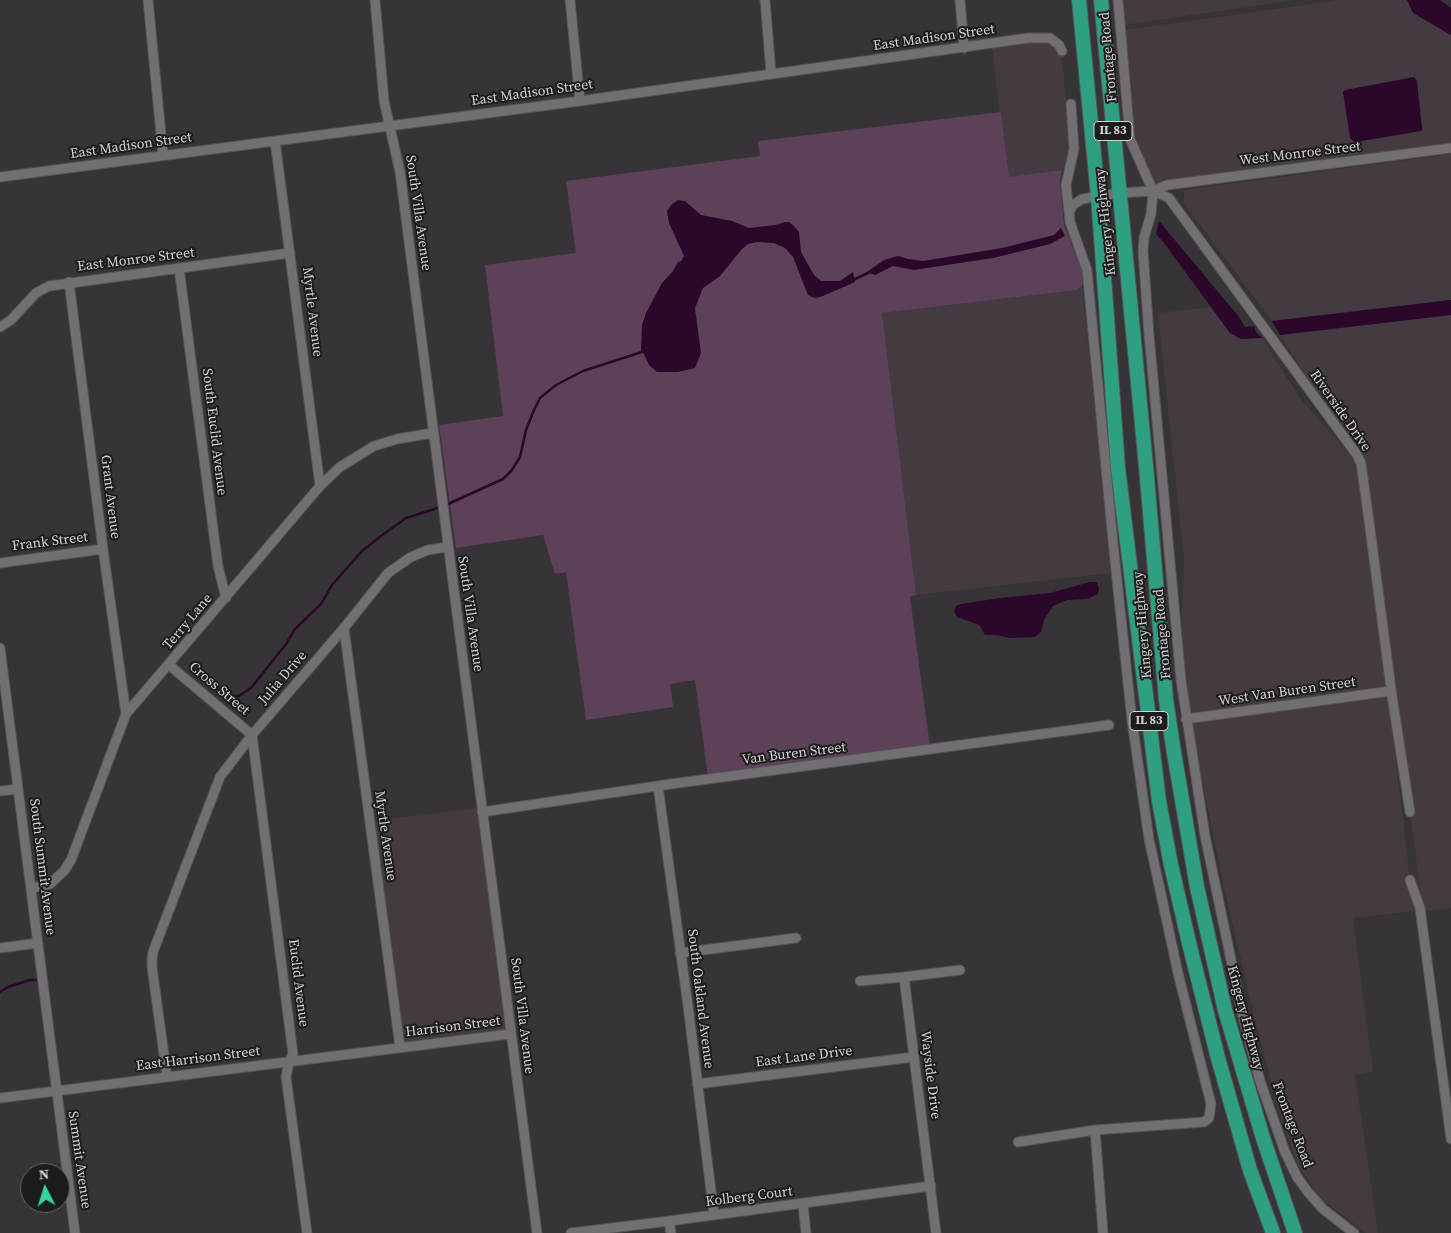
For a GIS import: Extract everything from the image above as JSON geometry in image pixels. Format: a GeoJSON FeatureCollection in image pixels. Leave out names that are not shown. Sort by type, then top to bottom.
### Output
{"type":"FeatureCollection","features":[{"type":"Feature","properties":{"kind":"highway","name":"Kingery Highway"},"geometry":{"type":"LineString","coordinates":[[1079,0],[1098,196],[1118,468],[1158,801],[1187,934],[1218,1058],[1250,1170],[1273,1233]]}},
{"type":"Feature","properties":{"kind":"highway","name":"Kingery Highway"},"geometry":{"type":"LineString","coordinates":[[1101,0],[1146,466],[1166,700],[1185,823],[1197,887],[1225,1010],[1262,1138],[1295,1233]]}},
{"type":"Feature","properties":{"kind":"street"},"geometry":{"type":"LineString","coordinates":[[148,0],[163,155]]}},
{"type":"Feature","properties":{"kind":"street","name":"South Villa Avenue"},"geometry":{"type":"LineString","coordinates":[[375,0],[384,101],[400,172],[536,1233]]}},
{"type":"Feature","properties":{"kind":"street"},"geometry":{"type":"LineString","coordinates":[[570,0],[580,101]]}},
{"type":"Feature","properties":{"kind":"street"},"geometry":{"type":"LineString","coordinates":[[764,0],[771,73]]}},
{"type":"Feature","properties":{"kind":"street"},"geometry":{"type":"LineString","coordinates":[[960,0],[964,48]]}},
{"type":"Feature","properties":{"kind":"street","name":"Frontage Road"},"geometry":{"type":"LineString","coordinates":[[1118,0],[1130,139],[1153,190],[1151,214],[1144,238],[1143,262],[1149,335],[1180,670],[1186,719],[1211,869],[1242,1012],[1260,1081],[1285,1152],[1297,1177],[1308,1192],[1323,1209],[1354,1233]]}},
{"type":"Feature","properties":{"kind":"street","name":"East Madison Street"},"geometry":{"type":"LineString","coordinates":[[0,177],[580,101],[1028,38],[1050,38],[1062,51]]}},
{"type":"Feature","properties":{"kind":"street"},"geometry":{"type":"LineString","coordinates":[[1018,1142],[1095,1130],[1204,1122],[1209,1118],[1211,1104],[1178,972],[1149,839],[1132,721],[1086,270],[1070,222],[1066,185],[1074,149],[1071,104]]}},
{"type":"Feature","properties":{"kind":"street","name":"Myrtle Avenue"},"geometry":{"type":"LineString","coordinates":[[275,141],[320,486]]}},
{"type":"Feature","properties":{"kind":"street","name":"West Monroe Street"},"geometry":{"type":"LineString","coordinates":[[1153,190],[1167,185],[1451,148]]}},
{"type":"Feature","properties":{"kind":"street"},"geometry":{"type":"LineString","coordinates":[[1069,212],[1073,204],[1082,199],[1153,190]]}},
{"type":"Feature","properties":{"kind":"street","name":"Riverside Drive"},"geometry":{"type":"LineString","coordinates":[[1153,190],[1169,198],[1177,208],[1361,463],[1391,691],[1410,812]]}},
{"type":"Feature","properties":{"kind":"street","name":"East Monroe Street"},"geometry":{"type":"LineString","coordinates":[[0,328],[11,320],[29,299],[43,288],[49,286],[290,253]]}},
{"type":"Feature","properties":{"kind":"street","name":"South Euclid Avenue"},"geometry":{"type":"LineString","coordinates":[[180,268],[218,566],[226,598]]}},
{"type":"Feature","properties":{"kind":"street","name":"Grant Avenue"},"geometry":{"type":"LineString","coordinates":[[69,282],[126,714]]}},
{"type":"Feature","properties":{"kind":"street","name":"Terry Lane"},"geometry":{"type":"LineString","coordinates":[[32,888],[50,884],[64,871],[70,860],[126,714],[320,486],[340,467],[374,446],[397,439],[433,434]]}},
{"type":"Feature","properties":{"kind":"street","name":"Julia Drive"},"geometry":{"type":"LineString","coordinates":[[167,1077],[152,967],[153,952],[220,777],[252,735],[344,628],[388,573],[411,557],[428,550],[447,547]]}},
{"type":"Feature","properties":{"kind":"street","name":"Frank Street"},"geometry":{"type":"LineString","coordinates":[[0,563],[103,549]]}},
{"type":"Feature","properties":{"kind":"street","name":"Myrtle Avenue"},"geometry":{"type":"LineString","coordinates":[[344,628],[400,1047]]}},
{"type":"Feature","properties":{"kind":"street","name":"South Summit Avenue"},"geometry":{"type":"LineString","coordinates":[[0,648],[32,888],[56,1090]]}},
{"type":"Feature","properties":{"kind":"street","name":"Cross Street"},"geometry":{"type":"LineString","coordinates":[[169,665],[252,735]]}},
{"type":"Feature","properties":{"kind":"street","name":"West Van Buren Street"},"geometry":{"type":"LineString","coordinates":[[1186,719],[1391,691]]}},
{"type":"Feature","properties":{"kind":"street","name":"Van Buren Street"},"geometry":{"type":"LineString","coordinates":[[482,812],[658,786],[1109,726]]}},
{"type":"Feature","properties":{"kind":"street","name":"Euclid Avenue"},"geometry":{"type":"LineString","coordinates":[[252,735],[293,1054],[286,1077],[306,1233]]}},
{"type":"Feature","properties":{"kind":"street","name":"South Oakland Avenue"},"geometry":{"type":"LineString","coordinates":[[658,786],[714,1215]]}},
{"type":"Feature","properties":{"kind":"street"},"geometry":{"type":"LineString","coordinates":[[0,791],[18,789]]}},
{"type":"Feature","properties":{"kind":"street"},"geometry":{"type":"LineString","coordinates":[[1410,880],[1420,908],[1451,1139]]}},
{"type":"Feature","properties":{"kind":"street"},"geometry":{"type":"LineString","coordinates":[[680,953],[796,938]]}},
{"type":"Feature","properties":{"kind":"street"},"geometry":{"type":"LineString","coordinates":[[0,948],[38,943]]}},
{"type":"Feature","properties":{"kind":"street"},"geometry":{"type":"LineString","coordinates":[[860,981],[960,970]]}},
{"type":"Feature","properties":{"kind":"street","name":"Wayside Drive"},"geometry":{"type":"LineString","coordinates":[[904,977],[936,1233]]}},
{"type":"Feature","properties":{"kind":"street","name":"Harrison Street"},"geometry":{"type":"LineString","coordinates":[[400,1047],[510,1034]]}},
{"type":"Feature","properties":{"kind":"street","name":"East Harrison Street"},"geometry":{"type":"LineString","coordinates":[[0,1098],[400,1047]]}},
{"type":"Feature","properties":{"kind":"street","name":"East Lane Drive"},"geometry":{"type":"LineString","coordinates":[[697,1084],[914,1057]]}},
{"type":"Feature","properties":{"kind":"street","name":"Summit Avenue"},"geometry":{"type":"LineString","coordinates":[[56,1090],[75,1233]]}},
{"type":"Feature","properties":{"kind":"street"},"geometry":{"type":"LineString","coordinates":[[1095,1130],[1103,1233]]}},
{"type":"Feature","properties":{"kind":"street","name":"Kolberg Court"},"geometry":{"type":"LineString","coordinates":[[570,1233],[931,1186]]}},
{"type":"Feature","properties":{"kind":"street"},"geometry":{"type":"LineString","coordinates":[[803,1204],[806,1233]]}},
{"type":"Feature","properties":{"kind":"street"},"geometry":{"type":"LineString","coordinates":[[669,1221],[671,1233]]}},
{"type":"Feature","properties":{"kind":"shaded area"},"geometry":{"type":"Polygon","coordinates":[[[1122,0],[1295,0],[1124,25],[1122,0]]]}},
{"type":"Feature","properties":{"kind":"shaded area"},"geometry":{"type":"Polygon","coordinates":[[[1341,0],[1407,0],[1413,13],[1451,35],[1451,143],[1171,180],[1155,186],[1132,137],[1124,30],[1341,0]]]}},
{"type":"Feature","properties":{"kind":"shaded area"},"geometry":{"type":"Polygon","coordinates":[[[1407,0],[1440,0],[1451,8],[1451,35],[1413,13],[1407,0]]]}},
{"type":"Feature","properties":{"kind":"shaded area"},"geometry":{"type":"Polygon","coordinates":[[[1044,41],[1052,44],[1061,54],[1071,140],[1068,157],[1062,170],[1008,178],[992,48],[1044,41]]]}},
{"type":"Feature","properties":{"kind":"shaded area"},"geometry":{"type":"Polygon","coordinates":[[[1414,77],[1417,81],[1421,131],[1355,142],[1350,138],[1343,92],[1345,90],[1414,77]]]}},
{"type":"Feature","properties":{"kind":"shaded area"},"geometry":{"type":"Polygon","coordinates":[[[1001,112],[1009,177],[1062,170],[1060,181],[1064,225],[1081,268],[1083,282],[1082,286],[1077,290],[882,313],[916,595],[910,597],[930,747],[708,777],[695,680],[670,684],[673,707],[586,720],[566,572],[555,574],[543,535],[456,548],[439,425],[503,416],[485,265],[576,253],[566,181],[760,156],[758,141],[1001,112]]]}},
{"type":"Feature","properties":{"kind":"shaded area"},"geometry":{"type":"Polygon","coordinates":[[[1451,154],[1451,300],[1272,321],[1183,202],[1185,190],[1451,154]]]}},
{"type":"Feature","properties":{"kind":"shaded area"},"geometry":{"type":"Polygon","coordinates":[[[678,200],[685,201],[701,215],[732,221],[749,228],[789,222],[799,232],[801,252],[814,275],[821,281],[840,281],[853,272],[855,282],[823,296],[812,297],[808,295],[793,257],[785,248],[774,243],[757,242],[748,244],[720,276],[703,288],[695,308],[701,353],[695,368],[678,372],[657,372],[649,365],[641,351],[642,325],[646,313],[662,283],[684,256],[669,223],[667,211],[678,200]]]}},
{"type":"Feature","properties":{"kind":"shaded area"},"geometry":{"type":"Polygon","coordinates":[[[1159,221],[1239,317],[1245,327],[1254,326],[1256,332],[1262,338],[1241,339],[1230,333],[1156,234],[1159,221]]]}},
{"type":"Feature","properties":{"kind":"shaded area"},"geometry":{"type":"Polygon","coordinates":[[[1061,228],[1065,236],[1050,244],[993,258],[914,270],[893,266],[875,275],[867,272],[884,260],[898,256],[923,261],[1002,248],[1054,235],[1061,228]]]}},
{"type":"Feature","properties":{"kind":"shaded area"},"geometry":{"type":"Polygon","coordinates":[[[1082,286],[1110,573],[916,595],[881,313],[1077,290],[1082,286]]]}},
{"type":"Feature","properties":{"kind":"shaded area"},"geometry":{"type":"Polygon","coordinates":[[[1451,300],[1451,315],[1280,335],[1272,321],[1451,300]]]}},
{"type":"Feature","properties":{"kind":"shaded area"},"geometry":{"type":"Polygon","coordinates":[[[1211,307],[1230,333],[1241,339],[1262,338],[1300,398],[1358,464],[1387,688],[1189,716],[1181,638],[1184,560],[1158,313],[1211,307]]]}},
{"type":"Feature","properties":{"kind":"shaded area"},"geometry":{"type":"Polygon","coordinates":[[[1451,315],[1451,908],[1423,911],[1364,461],[1333,419],[1280,335],[1451,315]]]}},
{"type":"Feature","properties":{"kind":"shaded area"},"geometry":{"type":"Polygon","coordinates":[[[1090,582],[1097,582],[1098,594],[1087,599],[1067,600],[1053,606],[1044,620],[1041,632],[1035,637],[1010,638],[985,635],[979,625],[957,617],[954,611],[956,606],[961,604],[1050,593],[1090,582]]]}},
{"type":"Feature","properties":{"kind":"shaded area"},"geometry":{"type":"Polygon","coordinates":[[[1388,695],[1414,911],[1353,918],[1373,1072],[1355,1075],[1378,1233],[1366,1233],[1318,1196],[1298,1165],[1278,1109],[1223,882],[1190,722],[1388,695]]]}},
{"type":"Feature","properties":{"kind":"shaded area"},"geometry":{"type":"Polygon","coordinates":[[[479,808],[507,1032],[402,1044],[372,821],[479,808]]]}},
{"type":"Feature","properties":{"kind":"waterway"},"geometry":{"type":"LineString","coordinates":[[853,280],[870,272]]}},
{"type":"Feature","properties":{"kind":"waterway"},"geometry":{"type":"LineString","coordinates":[[446,505],[503,479],[512,470],[520,457],[526,430],[540,398],[556,385],[583,371],[645,351]]}},
{"type":"Feature","properties":{"kind":"waterway"},"geometry":{"type":"LineString","coordinates":[[229,699],[239,696],[251,688],[286,644],[295,629],[321,604],[332,585],[362,551],[406,518],[441,507]]}},
{"type":"Feature","properties":{"kind":"waterway"},"geometry":{"type":"LineString","coordinates":[[0,992],[8,987],[36,980]]}}]}
